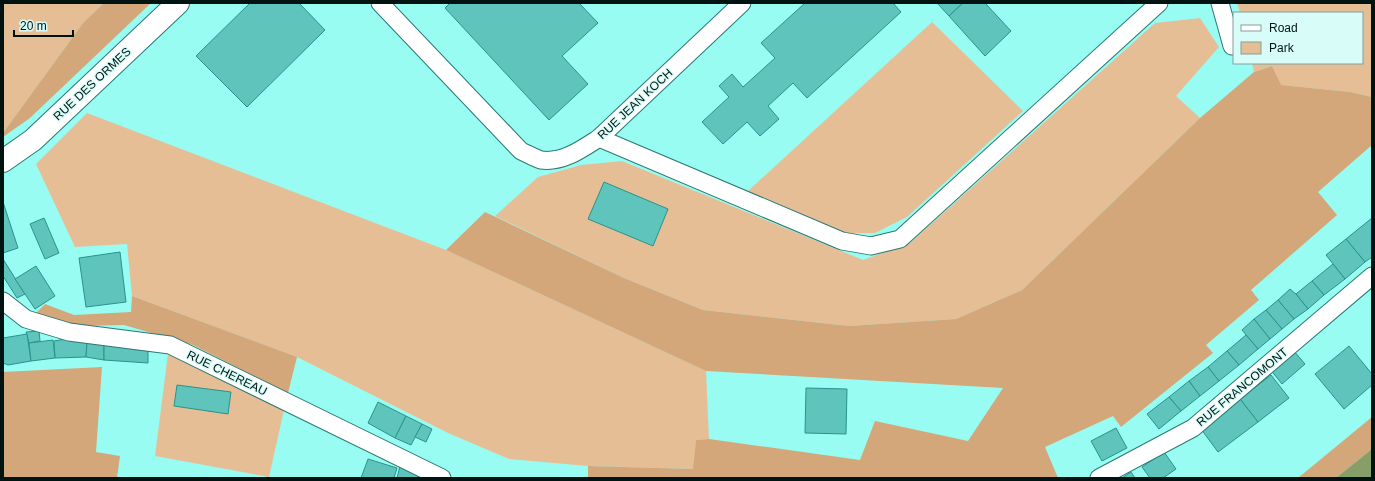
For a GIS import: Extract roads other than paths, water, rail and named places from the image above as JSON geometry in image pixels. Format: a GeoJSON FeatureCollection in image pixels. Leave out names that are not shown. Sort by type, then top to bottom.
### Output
{"type":"FeatureCollection","features":[{"type":"Feature","properties":{"kind":"street","name":"RUE DES ORMES"},"geometry":{"type":"LineString","coordinates":[[3,161],[33,140],[178,3]]}},
{"type":"Feature","properties":{"kind":"street","name":"RUE JEAN KOCH"},"geometry":{"type":"LineString","coordinates":[[380,3],[521,151],[540,160],[553,160],[578,152],[599,138],[742,3]]}},
{"type":"Feature","properties":{"kind":"street"},"geometry":{"type":"LineString","coordinates":[[599,138],[842,241],[871,246],[900,238],[1160,3]]}},
{"type":"Feature","properties":{"kind":"street"},"geometry":{"type":"LineString","coordinates":[[1220,3],[1232,46]]}},
{"type":"Feature","properties":{"kind":"street","name":"RUE FRANCOMONT"},"geometry":{"type":"LineString","coordinates":[[1099,478],[1192,428],[1372,276]]}},
{"type":"Feature","properties":{"kind":"street","name":"RUE CHEREAU"},"geometry":{"type":"LineString","coordinates":[[3,301],[26,319],[69,332],[170,345],[442,478]]}}]}
